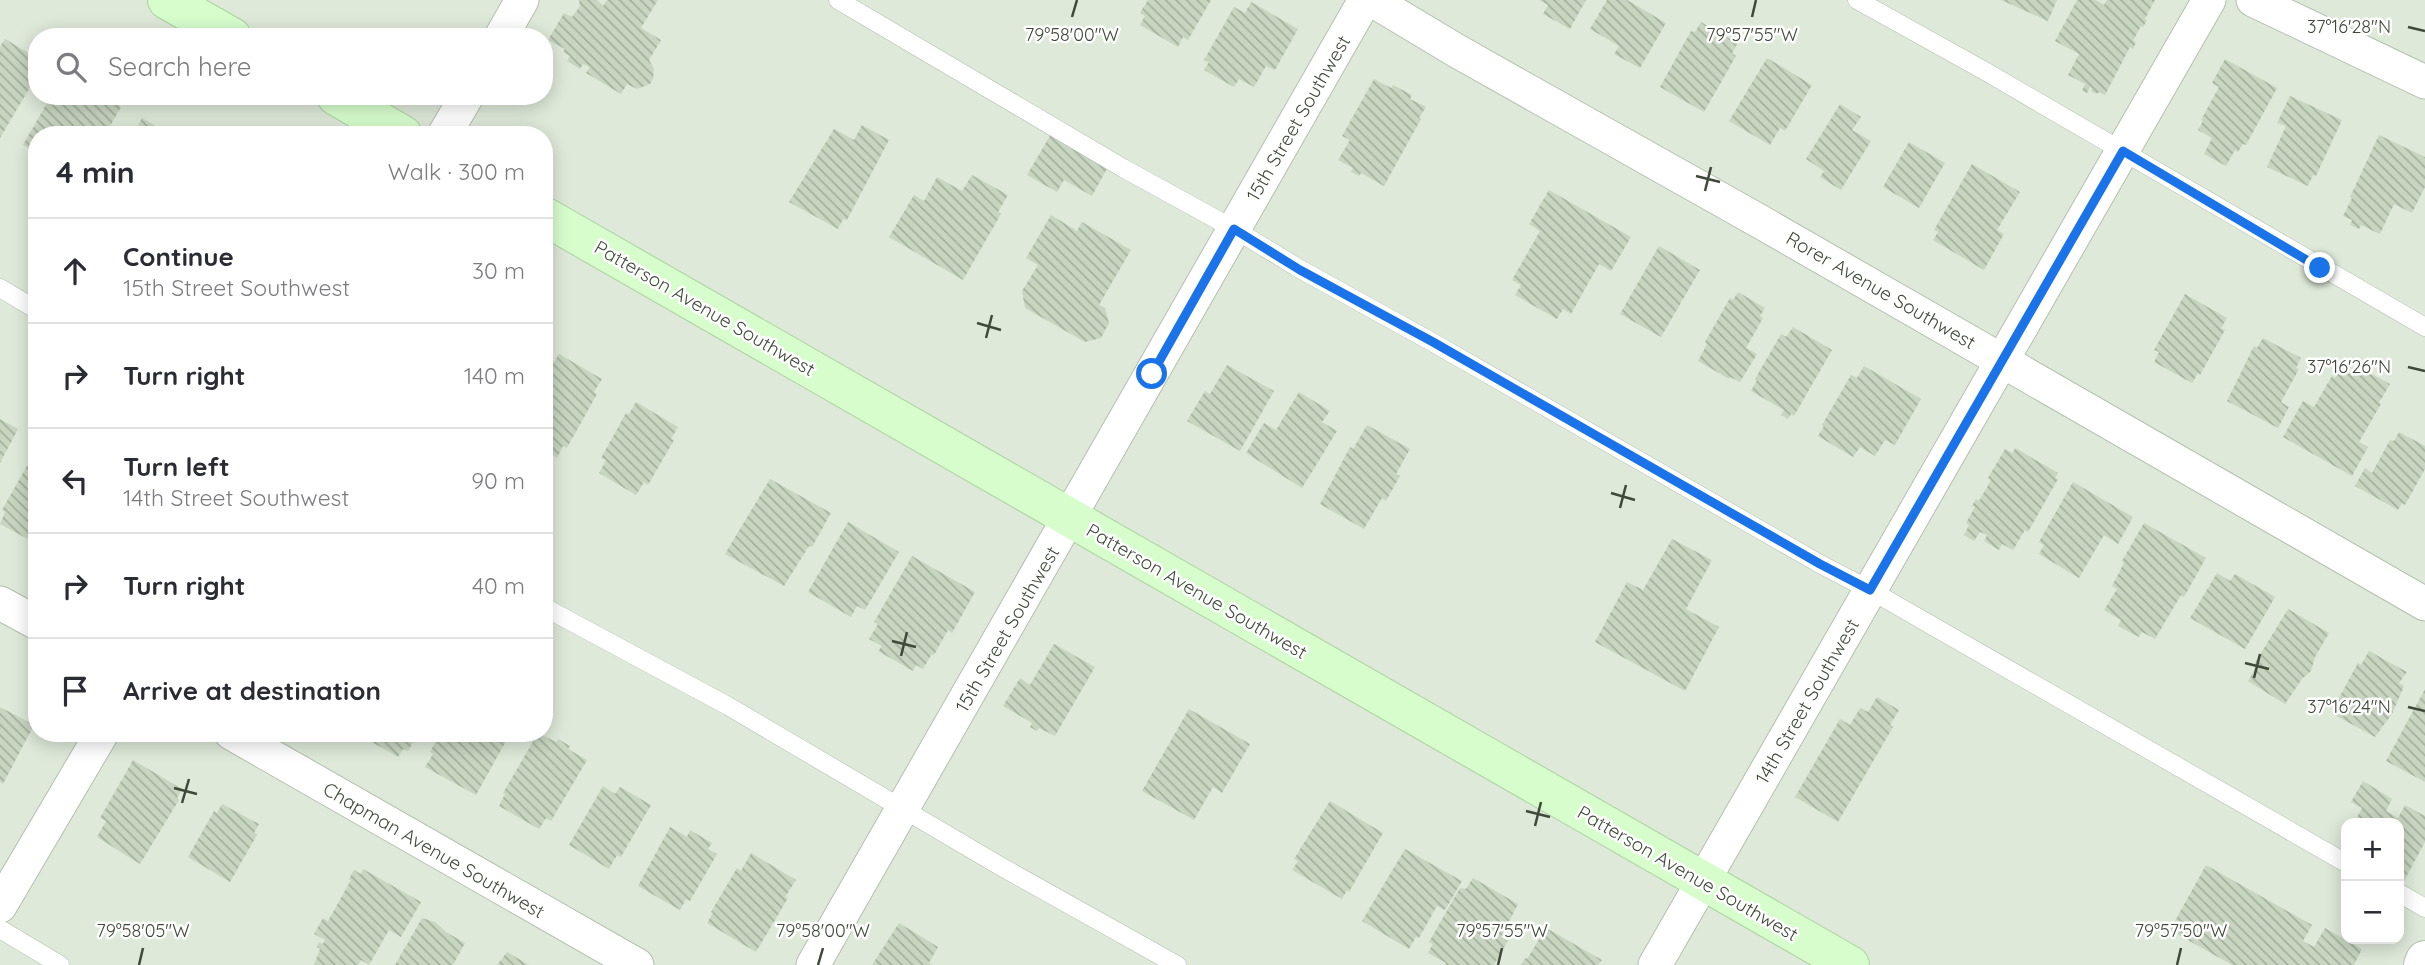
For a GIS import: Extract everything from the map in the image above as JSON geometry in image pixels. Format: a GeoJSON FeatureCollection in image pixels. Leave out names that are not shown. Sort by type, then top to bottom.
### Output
{"type":"FeatureCollection","features":[{"type":"Feature","properties":{"kind":"main road"},"geometry":{"type":"LineString","coordinates":[[167,0],[216,28]]}},
{"type":"Feature","properties":{"kind":"main road"},"geometry":{"type":"LineString","coordinates":[[351,105],[388,126]]}},
{"type":"Feature","properties":{"kind":"main road","name":"Patterson Avenue Southwest"},"geometry":{"type":"LineString","coordinates":[[553,221],[1850,965]]}},
{"type":"Feature","properties":{"kind":"street"},"geometry":{"type":"LineString","coordinates":[[506,28],[522,0]]}},
{"type":"Feature","properties":{"kind":"street","name":"15th Street Southwest"},"geometry":{"type":"LineString","coordinates":[[813,965],[1365,0]]}},
{"type":"Feature","properties":{"kind":"street","name":"Rorer Avenue Southwest"},"geometry":{"type":"LineString","coordinates":[[1372,0],[2425,604]]}},
{"type":"Feature","properties":{"kind":"street","name":"14th Street Southwest"},"geometry":{"type":"LineString","coordinates":[[1655,965],[2209,0]]}},
{"type":"Feature","properties":{"kind":"street"},"geometry":{"type":"LineString","coordinates":[[2253,0],[2304,11],[2425,82]]}},
{"type":"Feature","properties":{"kind":"street"},"geometry":{"type":"LineString","coordinates":[[449,126],[462,105]]}},
{"type":"Feature","properties":{"kind":"street"},"geometry":{"type":"LineString","coordinates":[[0,603],[28,618]]}},
{"type":"Feature","properties":{"kind":"street"},"geometry":{"type":"LineString","coordinates":[[0,905],[97,742]]}},
{"type":"Feature","properties":{"kind":"street","name":"Chapman Avenue Southwest"},"geometry":{"type":"LineString","coordinates":[[247,742],[637,965]]}},
{"type":"Feature","properties":{"kind":"lane"},"geometry":{"type":"LineString","coordinates":[[838,0],[1300,270],[1433,342],[2341,860]]}},
{"type":"Feature","properties":{"kind":"lane"},"geometry":{"type":"LineString","coordinates":[[1857,0],[1983,70],[2425,327]]}},
{"type":"Feature","properties":{"kind":"lane"},"geometry":{"type":"LineString","coordinates":[[0,288],[28,305]]}},
{"type":"Feature","properties":{"kind":"lane"},"geometry":{"type":"LineString","coordinates":[[553,612],[727,706],[1177,965]]}},
{"type":"Feature","properties":{"kind":"lane"},"geometry":{"type":"LineString","coordinates":[[2404,896],[2425,908]]}},
{"type":"Feature","properties":{"kind":"lane"},"geometry":{"type":"LineString","coordinates":[[0,929],[60,965]]}},
{"type":"Feature","properties":{"kind":"shaded area"},"geometry":{"type":"Polygon","coordinates":[[[0,0],[2425,0],[2425,965],[0,965],[0,0]]]}},
{"type":"Feature","properties":{"kind":"building"},"geometry":{"type":"Polygon","coordinates":[[[579,0],[597,0],[603,6],[607,0],[658,0],[641,28],[661,40],[649,60],[654,69],[650,84],[637,89],[627,84],[621,94],[586,73],[590,67],[583,64],[580,69],[567,61],[570,56],[563,52],[565,49],[553,43],[553,32],[564,13],[572,17],[580,6],[579,0]]]}},
{"type":"Feature","properties":{"kind":"building"},"geometry":{"type":"Polygon","coordinates":[[[1148,0],[1211,0],[1188,40],[1183,37],[1178,47],[1140,25],[1145,16],[1140,13],[1148,0]]]}},
{"type":"Feature","properties":{"kind":"building"},"geometry":{"type":"Polygon","coordinates":[[[1539,0],[1586,0],[1570,29],[1543,14],[1548,5],[1539,0]]]}},
{"type":"Feature","properties":{"kind":"building"},"geometry":{"type":"Polygon","coordinates":[[[1607,0],[1627,0],[1666,23],[1640,68],[1614,54],[1619,46],[1590,29],[1607,0]]]}},
{"type":"Feature","properties":{"kind":"building"},"geometry":{"type":"Polygon","coordinates":[[[2001,0],[2057,0],[2048,21],[2001,0]]]}},
{"type":"Feature","properties":{"kind":"building"},"geometry":{"type":"Polygon","coordinates":[[[2077,0],[2096,0],[2104,5],[2107,0],[2155,0],[2145,19],[2147,20],[2133,41],[2136,42],[2133,49],[2130,47],[2105,95],[2091,91],[2090,87],[2087,93],[2082,91],[2085,84],[2068,75],[2079,54],[2055,41],[2077,0]]]}},
{"type":"Feature","properties":{"kind":"building"},"geometry":{"type":"Polygon","coordinates":[[[1251,2],[1298,29],[1275,70],[1266,66],[1254,87],[1239,79],[1234,87],[1204,70],[1209,62],[1204,60],[1234,7],[1245,13],[1251,2]]]}},
{"type":"Feature","properties":{"kind":"building"},"geometry":{"type":"Polygon","coordinates":[[[1701,22],[1717,32],[1719,27],[1725,31],[1723,35],[1738,43],[1732,53],[1736,56],[1704,112],[1660,87],[1691,31],[1695,32],[1701,22]]]}},
{"type":"Feature","properties":{"kind":"building"},"geometry":{"type":"Polygon","coordinates":[[[5,39],[28,53],[28,91],[0,138],[0,47],[5,39]]]}},
{"type":"Feature","properties":{"kind":"building"},"geometry":{"type":"Polygon","coordinates":[[[1767,58],[1812,85],[1785,131],[1780,128],[1770,145],[1729,121],[1767,58]]]}},
{"type":"Feature","properties":{"kind":"building"},"geometry":{"type":"Polygon","coordinates":[[[2225,59],[2277,88],[2246,145],[2243,144],[2238,152],[2235,150],[2226,166],[2204,154],[2212,138],[2198,130],[2219,87],[2212,83],[2225,59]]]}},
{"type":"Feature","properties":{"kind":"building"},"geometry":{"type":"Polygon","coordinates":[[[1374,79],[1412,95],[1410,99],[1426,107],[1384,186],[1361,173],[1359,176],[1351,172],[1353,168],[1338,160],[1350,140],[1342,136],[1374,79]]]}},
{"type":"Feature","properties":{"kind":"building"},"geometry":{"type":"Polygon","coordinates":[[[2290,96],[2342,120],[2316,176],[2313,175],[2308,186],[2267,167],[2286,126],[2277,123],[2290,96]]]}},
{"type":"Feature","properties":{"kind":"building"},"geometry":{"type":"Polygon","coordinates":[[[1840,104],[1861,117],[1852,130],[1871,141],[1841,190],[1820,177],[1824,171],[1806,159],[1840,104]]]}},
{"type":"Feature","properties":{"kind":"building"},"geometry":{"type":"Polygon","coordinates":[[[46,105],[121,107],[110,126],[34,126],[46,105]]]}},
{"type":"Feature","properties":{"kind":"building"},"geometry":{"type":"Polygon","coordinates":[[[142,118],[156,126],[138,126],[142,118]]]}},
{"type":"Feature","properties":{"kind":"building"},"geometry":{"type":"Polygon","coordinates":[[[862,125],[889,140],[847,220],[843,219],[838,229],[789,202],[834,129],[854,140],[862,125]]]}},
{"type":"Feature","properties":{"kind":"building"},"geometry":{"type":"Polygon","coordinates":[[[1051,134],[1108,167],[1092,196],[1064,180],[1057,192],[1027,175],[1051,134]]]}},
{"type":"Feature","properties":{"kind":"building"},"geometry":{"type":"Polygon","coordinates":[[[2379,135],[2425,157],[2425,187],[2412,213],[2394,204],[2380,234],[2361,225],[2359,229],[2350,225],[2352,220],[2343,216],[2379,135]]]}},
{"type":"Feature","properties":{"kind":"building"},"geometry":{"type":"Polygon","coordinates":[[[1909,142],[1945,163],[1919,208],[1883,187],[1909,142]]]}},
{"type":"Feature","properties":{"kind":"building"},"geometry":{"type":"Polygon","coordinates":[[[1972,164],[2020,192],[1997,230],[2004,234],[1984,270],[1933,240],[1938,232],[1934,230],[1972,164]]]}},
{"type":"Feature","properties":{"kind":"building"},"geometry":{"type":"Polygon","coordinates":[[[972,175],[1008,195],[998,212],[1001,214],[963,280],[889,237],[914,195],[924,201],[937,177],[962,191],[972,175]]]}},
{"type":"Feature","properties":{"kind":"building"},"geometry":{"type":"Polygon","coordinates":[[[1549,190],[1631,237],[1611,271],[1599,264],[1571,314],[1563,309],[1557,319],[1515,295],[1521,285],[1512,280],[1540,231],[1529,224],[1549,190]]]}},
{"type":"Feature","properties":{"kind":"building"},"geometry":{"type":"Polygon","coordinates":[[[1051,215],[1077,231],[1082,222],[1131,250],[1099,305],[1105,308],[1109,323],[1101,338],[1085,342],[1025,308],[1022,291],[1038,265],[1026,258],[1051,215]]]}},
{"type":"Feature","properties":{"kind":"building"},"geometry":{"type":"Polygon","coordinates":[[[1659,246],[1700,270],[1661,337],[1620,314],[1659,246]]]}},
{"type":"Feature","properties":{"kind":"building"},"geometry":{"type":"Polygon","coordinates":[[[1738,292],[1765,308],[1760,316],[1763,318],[1746,348],[1757,354],[1740,382],[1730,377],[1729,379],[1698,361],[1707,344],[1705,342],[1730,298],[1733,300],[1738,292]]]}},
{"type":"Feature","properties":{"kind":"building"},"geometry":{"type":"Polygon","coordinates":[[[2185,294],[2227,318],[2221,328],[2225,330],[2200,375],[2198,373],[2192,383],[2154,362],[2159,352],[2154,350],[2185,294]]]}},
{"type":"Feature","properties":{"kind":"building"},"geometry":{"type":"Polygon","coordinates":[[[1793,327],[1832,350],[1794,416],[1791,414],[1788,419],[1781,415],[1784,410],[1751,391],[1781,334],[1786,337],[1793,327]]]}},
{"type":"Feature","properties":{"kind":"building"},"geometry":{"type":"Polygon","coordinates":[[[2263,338],[2301,358],[2296,368],[2299,369],[2281,402],[2289,407],[2278,428],[2227,401],[2254,346],[2257,348],[2263,338]]]}},
{"type":"Feature","properties":{"kind":"building"},"geometry":{"type":"Polygon","coordinates":[[[559,354],[602,379],[594,392],[597,394],[567,448],[563,446],[557,458],[553,456],[553,364],[559,354]]]}},
{"type":"Feature","properties":{"kind":"building"},"geometry":{"type":"Polygon","coordinates":[[[1227,365],[1274,391],[1240,451],[1187,421],[1205,391],[1210,394],[1227,365]]]}},
{"type":"Feature","properties":{"kind":"building"},"geometry":{"type":"Polygon","coordinates":[[[1864,366],[1921,399],[1895,445],[1885,440],[1875,456],[1860,447],[1853,457],[1818,436],[1851,375],[1857,378],[1864,366]]]}},
{"type":"Feature","properties":{"kind":"building"},"geometry":{"type":"Polygon","coordinates":[[[2341,368],[2357,376],[2361,368],[2390,384],[2359,442],[2368,447],[2352,476],[2283,437],[2303,401],[2314,407],[2332,376],[2335,378],[2341,368]]]}},
{"type":"Feature","properties":{"kind":"building"},"geometry":{"type":"Polygon","coordinates":[[[1299,392],[1330,411],[1322,422],[1337,431],[1302,488],[1246,453],[1264,423],[1276,430],[1299,392]]]}},
{"type":"Feature","properties":{"kind":"building"},"geometry":{"type":"Polygon","coordinates":[[[636,402],[678,427],[671,439],[674,440],[648,485],[644,482],[636,495],[599,473],[606,460],[601,458],[626,413],[629,414],[636,402]]]}},
{"type":"Feature","properties":{"kind":"building"},"geometry":{"type":"Polygon","coordinates":[[[0,419],[18,429],[0,463],[0,419]]]}},
{"type":"Feature","properties":{"kind":"building"},"geometry":{"type":"Polygon","coordinates":[[[1367,425],[1410,449],[1396,474],[1400,476],[1386,501],[1382,498],[1364,529],[1320,504],[1350,447],[1353,449],[1367,425]]]}},
{"type":"Feature","properties":{"kind":"building"},"geometry":{"type":"Polygon","coordinates":[[[2399,432],[2425,446],[2425,469],[2405,505],[2402,503],[2398,510],[2355,486],[2365,468],[2372,473],[2390,440],[2394,441],[2399,432]]]}},
{"type":"Feature","properties":{"kind":"building"},"geometry":{"type":"Polygon","coordinates":[[[2015,448],[2058,473],[2055,478],[2058,479],[2028,532],[2025,530],[2013,550],[2002,544],[1999,550],[1984,541],[1987,535],[1980,532],[1974,541],[1964,535],[1969,525],[1966,523],[1975,507],[1972,506],[1976,499],[1979,501],[1991,480],[1988,478],[2005,449],[2013,453],[2015,448]]]}},
{"type":"Feature","properties":{"kind":"building"},"geometry":{"type":"Polygon","coordinates":[[[28,464],[28,539],[0,524],[5,512],[2,510],[28,464]]]}},
{"type":"Feature","properties":{"kind":"building"},"geometry":{"type":"Polygon","coordinates":[[[770,479],[831,513],[812,547],[809,546],[784,586],[725,554],[770,479]]]}},
{"type":"Feature","properties":{"kind":"building"},"geometry":{"type":"Polygon","coordinates":[[[2073,482],[2133,517],[2118,544],[2104,535],[2079,578],[2039,554],[2044,545],[2039,542],[2073,482]]]}},
{"type":"Feature","properties":{"kind":"building"},"geometry":{"type":"Polygon","coordinates":[[[848,522],[899,552],[865,610],[857,606],[851,617],[808,592],[848,522]]]}},
{"type":"Feature","properties":{"kind":"building"},"geometry":{"type":"Polygon","coordinates":[[[2144,523],[2206,558],[2184,597],[2181,595],[2155,639],[2142,632],[2139,637],[2118,626],[2121,620],[2104,610],[2117,589],[2112,586],[2124,563],[2122,561],[2144,523]]]}},
{"type":"Feature","properties":{"kind":"building"},"geometry":{"type":"Polygon","coordinates":[[[1672,539],[1712,560],[1686,609],[1719,627],[1685,691],[1595,642],[1627,582],[1643,590],[1672,539]]]}},
{"type":"Feature","properties":{"kind":"building"},"geometry":{"type":"Polygon","coordinates":[[[912,556],[975,592],[952,633],[948,630],[923,669],[916,665],[913,671],[878,651],[882,646],[869,639],[878,624],[874,622],[912,556]]]}},
{"type":"Feature","properties":{"kind":"building"},"geometry":{"type":"Polygon","coordinates":[[[2217,573],[2230,581],[2235,574],[2275,597],[2245,649],[2190,618],[2217,573]]]}},
{"type":"Feature","properties":{"kind":"building"},"geometry":{"type":"Polygon","coordinates":[[[2288,609],[2329,633],[2315,657],[2311,671],[2302,679],[2285,704],[2248,681],[2256,667],[2253,666],[2288,609]]]}},
{"type":"Feature","properties":{"kind":"building"},"geometry":{"type":"Polygon","coordinates":[[[1054,644],[1095,667],[1055,736],[1039,728],[1037,731],[1030,727],[1032,723],[1003,706],[1020,678],[1030,685],[1054,644]]]}},
{"type":"Feature","properties":{"kind":"building"},"geometry":{"type":"Polygon","coordinates":[[[2369,651],[2407,672],[2399,683],[2404,686],[2392,714],[2375,737],[2333,714],[2333,709],[2358,663],[2361,665],[2369,651]]]}},
{"type":"Feature","properties":{"kind":"building"},"geometry":{"type":"Polygon","coordinates":[[[2425,689],[2425,782],[2386,761],[2425,689]]]}},
{"type":"Feature","properties":{"kind":"building"},"geometry":{"type":"Polygon","coordinates":[[[1877,697],[1899,710],[1890,725],[1893,727],[1838,822],[1795,797],[1840,719],[1850,725],[1860,708],[1868,712],[1877,697]]]}},
{"type":"Feature","properties":{"kind":"building"},"geometry":{"type":"Polygon","coordinates":[[[0,707],[28,722],[28,736],[3,784],[0,782],[0,707]]]}},
{"type":"Feature","properties":{"kind":"building"},"geometry":{"type":"Polygon","coordinates":[[[1189,709],[1250,744],[1222,793],[1213,787],[1194,820],[1142,791],[1189,709]]]}},
{"type":"Feature","properties":{"kind":"building"},"geometry":{"type":"Polygon","coordinates":[[[558,739],[570,746],[568,749],[587,760],[551,821],[546,818],[539,829],[499,806],[505,794],[503,793],[533,742],[556,742],[558,739]]]}},
{"type":"Feature","properties":{"kind":"building"},"geometry":{"type":"Polygon","coordinates":[[[372,742],[413,742],[408,751],[403,749],[398,757],[372,742]]]}},
{"type":"Feature","properties":{"kind":"building"},"geometry":{"type":"Polygon","coordinates":[[[435,742],[506,742],[476,795],[425,767],[433,754],[430,752],[435,742]]]}},
{"type":"Feature","properties":{"kind":"building"},"geometry":{"type":"Polygon","coordinates":[[[133,760],[182,789],[177,798],[179,800],[140,864],[97,837],[106,821],[100,818],[133,760]]]}},
{"type":"Feature","properties":{"kind":"building"},"geometry":{"type":"Polygon","coordinates":[[[2363,781],[2392,799],[2386,811],[2398,818],[2357,818],[2362,808],[2351,802],[2363,781]]]}},
{"type":"Feature","properties":{"kind":"building"},"geometry":{"type":"Polygon","coordinates":[[[603,786],[615,794],[620,787],[651,805],[621,857],[617,855],[609,869],[569,845],[603,786]]]}},
{"type":"Feature","properties":{"kind":"building"},"geometry":{"type":"Polygon","coordinates":[[[1330,801],[1383,833],[1349,892],[1347,890],[1342,899],[1292,870],[1298,861],[1294,859],[1330,801]]]}},
{"type":"Feature","properties":{"kind":"building"},"geometry":{"type":"Polygon","coordinates":[[[222,804],[259,824],[254,833],[257,835],[230,882],[188,857],[214,811],[217,813],[222,804]]]}},
{"type":"Feature","properties":{"kind":"building"},"geometry":{"type":"Polygon","coordinates":[[[2405,805],[2425,816],[2425,842],[2404,881],[2404,818],[2398,818],[2405,805]]]}},
{"type":"Feature","properties":{"kind":"building"},"geometry":{"type":"Polygon","coordinates":[[[670,827],[687,837],[690,830],[712,843],[708,849],[717,854],[690,901],[686,899],[680,910],[638,886],[670,827]]]}},
{"type":"Feature","properties":{"kind":"building"},"geometry":{"type":"Polygon","coordinates":[[[1405,849],[1462,881],[1445,910],[1437,906],[1419,938],[1416,937],[1409,949],[1362,921],[1405,849]]]}},
{"type":"Feature","properties":{"kind":"building"},"geometry":{"type":"Polygon","coordinates":[[[751,853],[796,880],[756,952],[707,923],[737,868],[741,871],[751,853]]]}},
{"type":"Feature","properties":{"kind":"building"},"geometry":{"type":"Polygon","coordinates":[[[2206,865],[2312,925],[2303,941],[2314,947],[2325,928],[2341,937],[2341,944],[2353,944],[2362,949],[2354,965],[2232,965],[2170,930],[2206,865]]]}},
{"type":"Feature","properties":{"kind":"building"},"geometry":{"type":"Polygon","coordinates":[[[363,869],[421,902],[401,937],[389,930],[369,965],[361,960],[358,965],[314,965],[320,949],[317,947],[319,942],[323,944],[325,940],[314,934],[323,918],[328,921],[354,870],[361,874],[363,869]]]}},
{"type":"Feature","properties":{"kind":"building"},"geometry":{"type":"Polygon","coordinates":[[[1473,878],[1518,904],[1501,937],[1508,941],[1494,965],[1445,965],[1446,963],[1428,953],[1433,944],[1429,942],[1460,888],[1466,889],[1473,878]]]}},
{"type":"Feature","properties":{"kind":"building"},"geometry":{"type":"Polygon","coordinates":[[[422,918],[435,922],[465,943],[453,965],[395,965],[422,918]]]}},
{"type":"Feature","properties":{"kind":"building"},"geometry":{"type":"Polygon","coordinates":[[[899,923],[938,947],[929,963],[932,965],[872,965],[899,923]]]}},
{"type":"Feature","properties":{"kind":"building"},"geometry":{"type":"Polygon","coordinates":[[[1546,928],[1602,960],[1598,965],[1521,965],[1546,928]]]}},
{"type":"Feature","properties":{"kind":"building"},"geometry":{"type":"Polygon","coordinates":[[[507,952],[529,965],[497,965],[507,952]]]}},
{"type":"Feature","properties":{"kind":"route"},"geometry":{"type":"LineString","coordinates":[[1152,374],[1234,229],[1300,270],[1433,342],[1870,590],[2123,151],[2320,268]]}}]}
